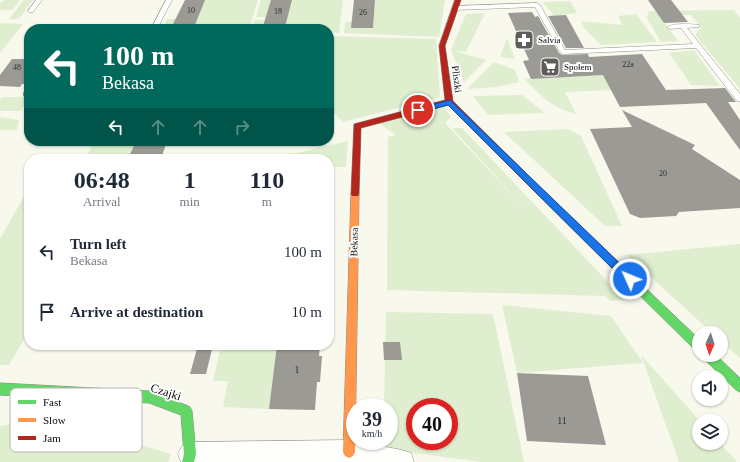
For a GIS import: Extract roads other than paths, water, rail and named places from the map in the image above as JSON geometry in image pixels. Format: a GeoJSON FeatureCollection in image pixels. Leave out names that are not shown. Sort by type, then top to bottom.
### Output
{"type":"FeatureCollection","features":[{"type":"Feature","properties":{"kind":"street","name":"Pliszki"},"geometry":{"type":"LineString","coordinates":[[457,4],[442,46],[450,102],[578,231],[692,339]]}},
{"type":"Feature","properties":{"kind":"street","name":"Bekasa"},"geometry":{"type":"LineString","coordinates":[[349,452],[357,126],[450,102]]}},
{"type":"Feature","properties":{"kind":"street"},"geometry":{"type":"LineString","coordinates":[[715,362],[740,386]]}},
{"type":"Feature","properties":{"kind":"street","name":"Czajki"},"geometry":{"type":"LineString","coordinates":[[0,389],[10,390]]}},
{"type":"Feature","properties":{"kind":"street","name":"Czajki"},"geometry":{"type":"LineString","coordinates":[[142,397],[149,397],[186,411],[189,458]]}},
{"type":"Feature","properties":{"kind":"street"},"geometry":{"type":"LineString","coordinates":[[189,458],[349,452],[402,462]]}},
{"type":"Feature","properties":{"kind":"lane"},"geometry":{"type":"LineString","coordinates":[[31,11],[39,0]]}},
{"type":"Feature","properties":{"kind":"lane"},"geometry":{"type":"LineString","coordinates":[[157,24],[169,0]]}},
{"type":"Feature","properties":{"kind":"lane"},"geometry":{"type":"LineString","coordinates":[[457,4],[537,5],[563,52],[698,46]]}},
{"type":"Feature","properties":{"kind":"lane"},"geometry":{"type":"LineString","coordinates":[[670,26],[697,26]]}},
{"type":"Feature","properties":{"kind":"lane"},"geometry":{"type":"LineString","coordinates":[[682,26],[740,98]]}},
{"type":"Feature","properties":{"kind":"place","name":"Salvia"},"geometry":{"type":"Point","coordinates":[524,40]}},
{"type":"Feature","properties":{"kind":"place","name":"Społem"},"geometry":{"type":"Point","coordinates":[550,67]}}]}
